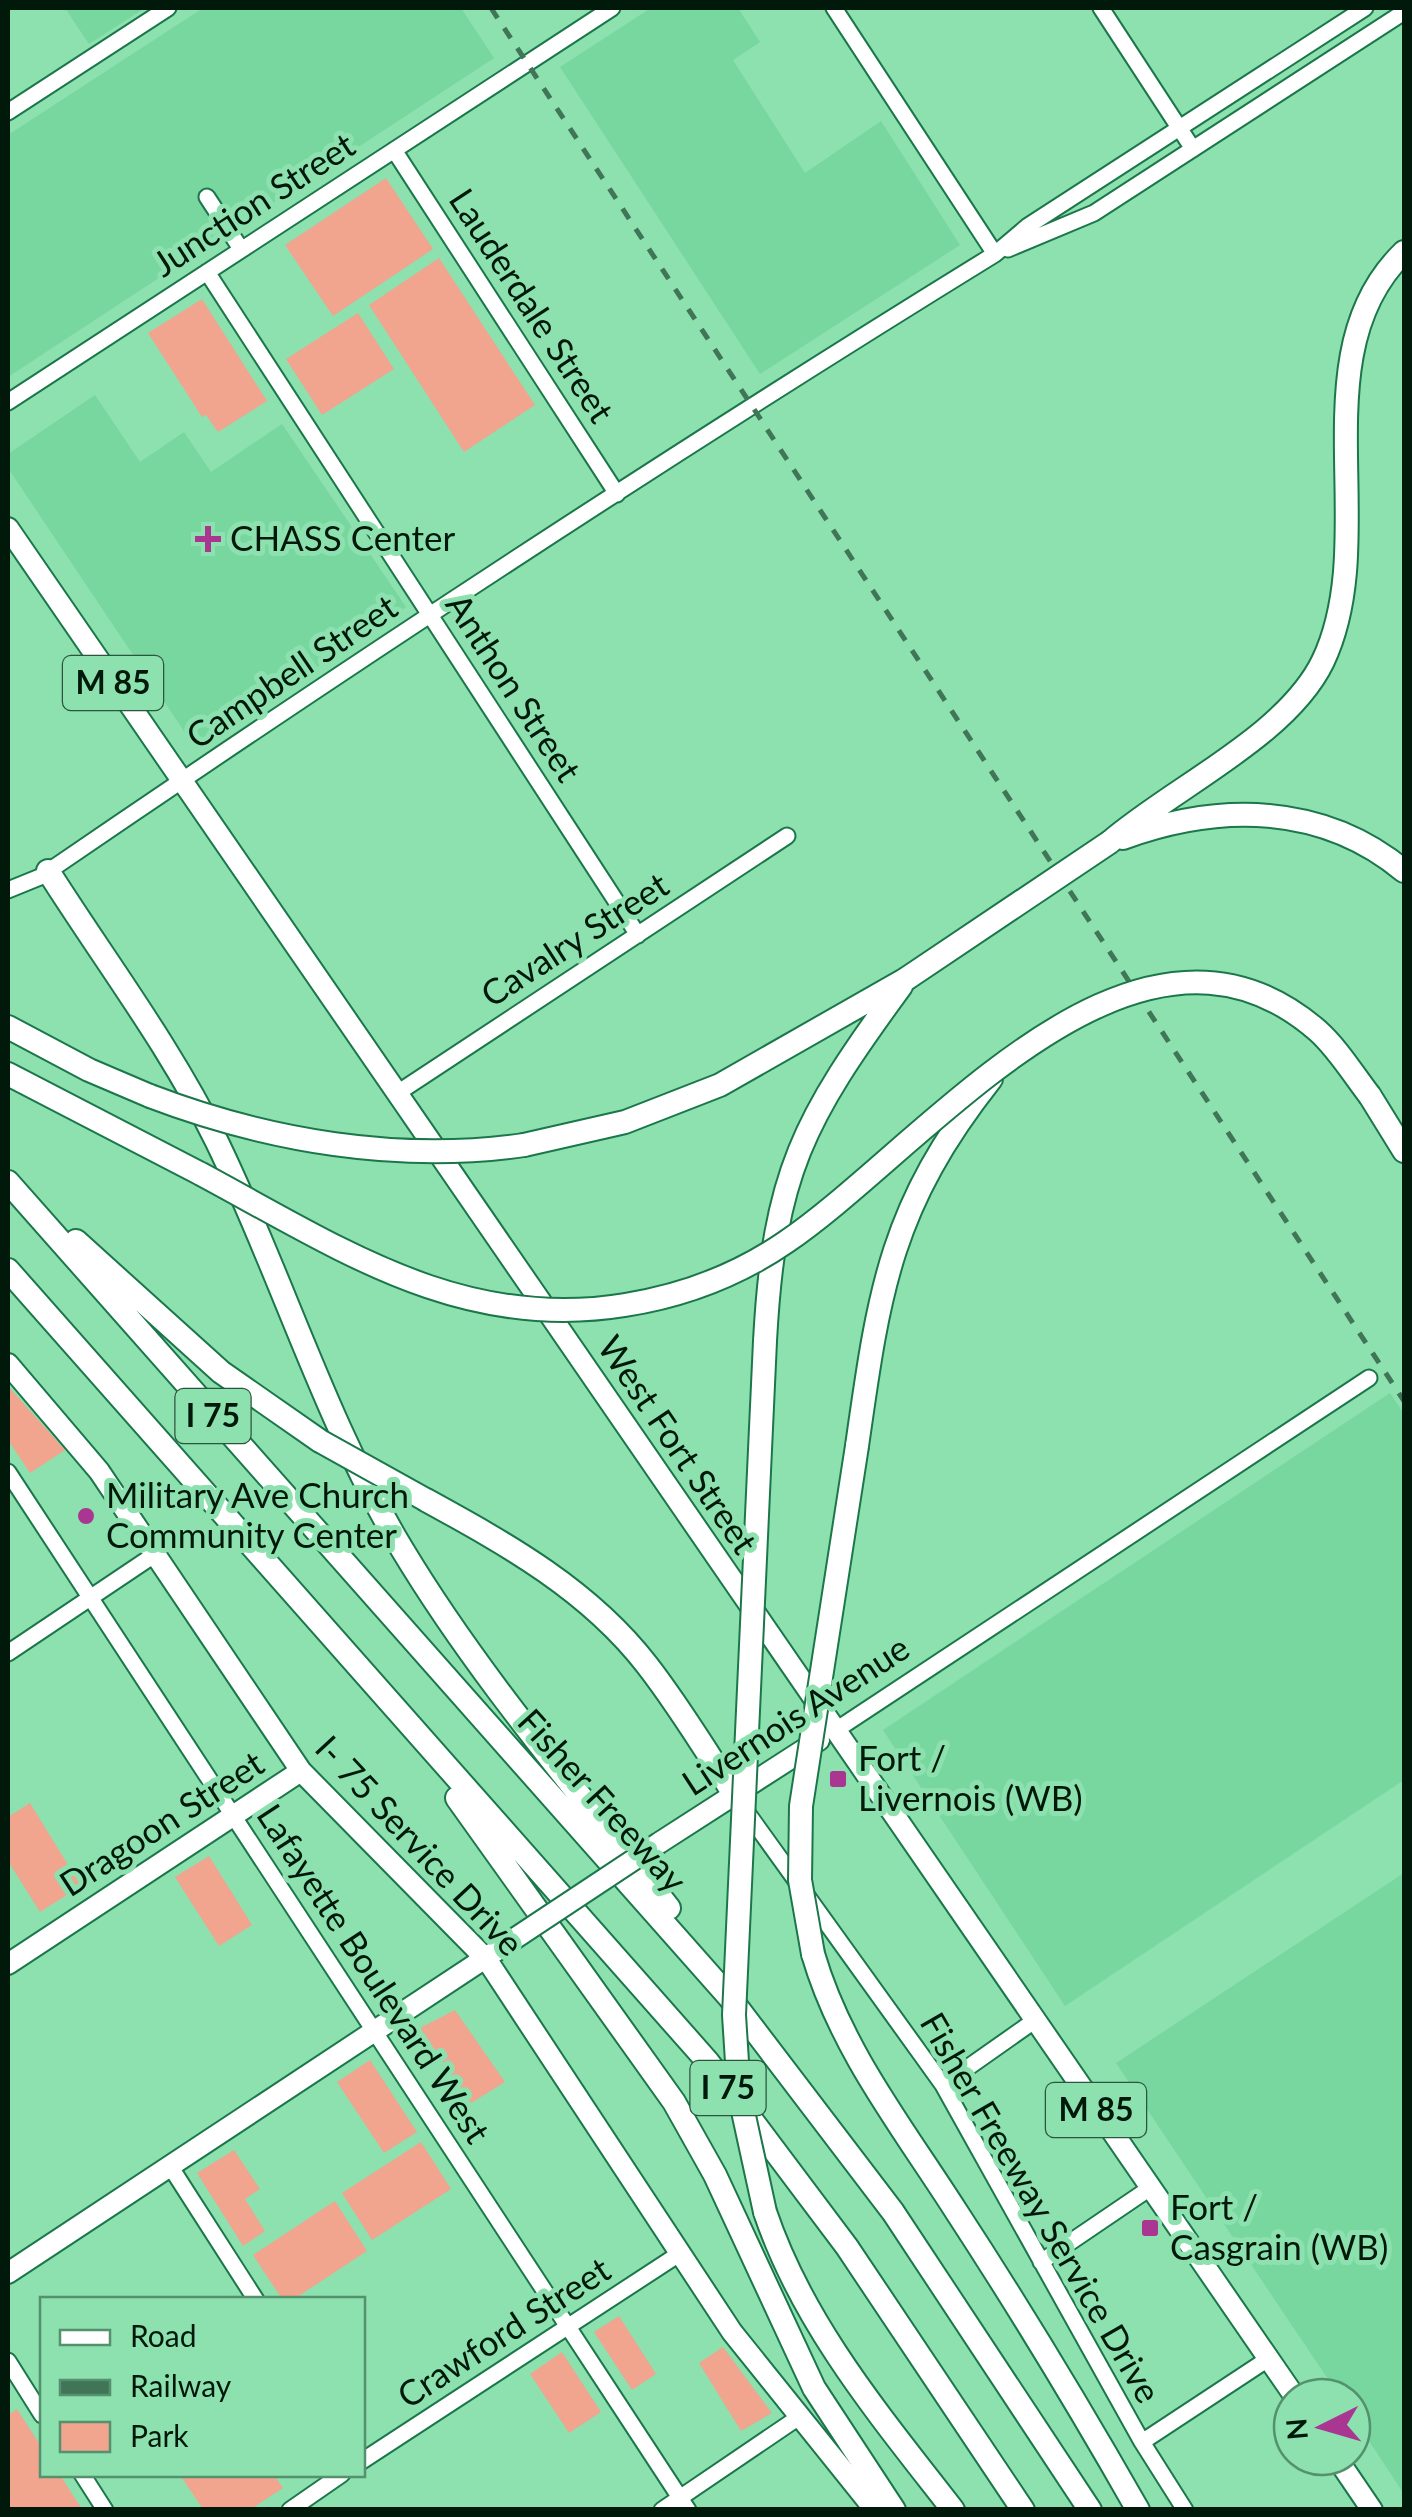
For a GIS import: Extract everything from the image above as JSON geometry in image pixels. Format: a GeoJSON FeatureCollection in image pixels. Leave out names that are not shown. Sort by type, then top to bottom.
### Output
{"type":"FeatureCollection","features":[{"type":"Feature","properties":{"kind":"highway"},"geometry":{"type":"LineString","coordinates":[[8,1028],[150,1096],[244,1125],[344,1145],[437,1150],[524,1145],[624,1122],[720,1086],[906,979],[1110,842],[1154,805],[1270,726],[1304,691],[1323,660],[1338,617],[1345,575],[1355,337],[1373,292],[1404,252]]}},
{"type":"Feature","properties":{"kind":"highway"},"geometry":{"type":"LineString","coordinates":[[1110,842],[1185,820],[1252,813],[1313,822],[1366,844],[1404,871]]}},
{"type":"Feature","properties":{"kind":"highway"},"geometry":{"type":"LineString","coordinates":[[48,871],[158,1040],[214,1138],[340,1426],[400,1546],[467,1649],[675,1916],[730,1998]]}},
{"type":"Feature","properties":{"kind":"highway"},"geometry":{"type":"LineString","coordinates":[[906,979],[830,1083],[793,1162],[772,1242],[734,2015],[739,2093],[765,2212],[785,2264],[830,2344],[953,2510]]}},
{"type":"Feature","properties":{"kind":"highway"},"geometry":{"type":"LineString","coordinates":[[8,1074],[373,1267],[431,1291],[539,1310],[622,1306],[687,1290],[767,1254],[824,1214],[1056,1026],[1109,999],[1156,986],[1210,984],[1251,994],[1296,1014],[1330,1044],[1370,1096],[1404,1151]]}},
{"type":"Feature","properties":{"kind":"highway"},"geometry":{"type":"LineString","coordinates":[[996,1072],[925,1174],[894,1245],[880,1294],[801,1806],[800,1880],[813,1954],[827,1998],[856,2058],[1045,2349],[1138,2510]]}},
{"type":"Feature","properties":{"kind":"highway"},"geometry":{"type":"LineString","coordinates":[[8,1180],[199,1354],[320,1441],[537,1564],[602,1616],[648,1666],[734,1794]]}},
{"type":"Feature","properties":{"kind":"highway","name":"Fisher Freeway"},"geometry":{"type":"LineString","coordinates":[[8,1180],[730,1998],[882,2197],[1090,2510]]}},
{"type":"Feature","properties":{"kind":"highway","name":"I 75"},"geometry":{"type":"LineString","coordinates":[[8,1270],[708,2062],[782,2155],[1023,2510]]}},
{"type":"Feature","properties":{"kind":"highway"},"geometry":{"type":"LineString","coordinates":[[388,1701],[674,2102],[714,2175],[814,2388],[894,2510]]}},
{"type":"Feature","properties":{"kind":"main road","name":"West Fort Street"},"geometry":{"type":"LineString","coordinates":[[8,528],[1280,2377]]}},
{"type":"Feature","properties":{"kind":"main road","name":"I- 75 Service Drive"},"geometry":{"type":"LineString","coordinates":[[8,1364],[99,1471],[301,1771],[487,1960],[732,2332],[875,2510]]}},
{"type":"Feature","properties":{"kind":"main road","name":"Livernois Avenue"},"geometry":{"type":"LineString","coordinates":[[8,2273],[659,1843],[834,1732]]}},
{"type":"Feature","properties":{"kind":"main road","name":"Dragoon Street"},"geometry":{"type":"LineString","coordinates":[[8,1964],[301,1771]]}},
{"type":"Feature","properties":{"kind":"main road"},"geometry":{"type":"LineString","coordinates":[[1350,2477],[1372,2510]]}},
{"type":"Feature","properties":{"kind":"street"},"geometry":{"type":"LineString","coordinates":[[8,112],[168,8]]}},
{"type":"Feature","properties":{"kind":"street","name":"Junction Street"},"geometry":{"type":"LineString","coordinates":[[8,402],[612,8]]}},
{"type":"Feature","properties":{"kind":"street"},"geometry":{"type":"LineString","coordinates":[[834,8],[995,254]]}},
{"type":"Feature","properties":{"kind":"street"},"geometry":{"type":"LineString","coordinates":[[1101,8],[1194,149]]}},
{"type":"Feature","properties":{"kind":"street"},"geometry":{"type":"LineString","coordinates":[[995,254],[1028,226],[1366,8],[1380,27]]}},
{"type":"Feature","properties":{"kind":"street"},"geometry":{"type":"LineString","coordinates":[[995,254],[1094,213],[1404,12]]}},
{"type":"Feature","properties":{"kind":"street","name":"Lauderdale Street"},"geometry":{"type":"LineString","coordinates":[[394,150],[618,494]]}},
{"type":"Feature","properties":{"kind":"street"},"geometry":{"type":"LineString","coordinates":[[207,197],[241,249]]}},
{"type":"Feature","properties":{"kind":"street","name":"Campbell Street"},"geometry":{"type":"LineString","coordinates":[[8,890],[48,871],[430,616],[995,254]]}},
{"type":"Feature","properties":{"kind":"street","name":"Anthon Street"},"geometry":{"type":"LineString","coordinates":[[207,272],[638,935]]}},
{"type":"Feature","properties":{"kind":"street","name":"Cavalry Street"},"geometry":{"type":"LineString","coordinates":[[396,1094],[787,836]]}},
{"type":"Feature","properties":{"kind":"street","name":"Livernois Avenue"},"geometry":{"type":"LineString","coordinates":[[834,1732],[1369,1378]]}},
{"type":"Feature","properties":{"kind":"street","name":"Lafayette Boulevard West"},"geometry":{"type":"LineString","coordinates":[[8,1472],[684,2503]]}},
{"type":"Feature","properties":{"kind":"street"},"geometry":{"type":"LineString","coordinates":[[8,1654],[154,1555]]}},
{"type":"Feature","properties":{"kind":"street","name":"Fisher Freeway Service Drive"},"geometry":{"type":"LineString","coordinates":[[734,1794],[942,2085],[1142,2442],[1185,2510]]}},
{"type":"Feature","properties":{"kind":"street"},"geometry":{"type":"LineString","coordinates":[[942,2085],[1034,2021]]}},
{"type":"Feature","properties":{"kind":"street"},"geometry":{"type":"LineString","coordinates":[[170,2166],[254,2297]]}},
{"type":"Feature","properties":{"kind":"street"},"geometry":{"type":"LineString","coordinates":[[1041,2262],[1150,2188]]}},
{"type":"Feature","properties":{"kind":"street","name":"Crawford Street"},"geometry":{"type":"LineString","coordinates":[[365,2459],[679,2254]]}},
{"type":"Feature","properties":{"kind":"street"},"geometry":{"type":"LineString","coordinates":[[1142,2442],[1268,2359]]}},
{"type":"Feature","properties":{"kind":"street"},"geometry":{"type":"LineString","coordinates":[[8,2361],[40,2412]]}},
{"type":"Feature","properties":{"kind":"street"},"geometry":{"type":"LineString","coordinates":[[662,2510],[684,2503],[799,2417]]}},
{"type":"Feature","properties":{"kind":"street"},"geometry":{"type":"LineString","coordinates":[[84,2477],[104,2510]]}},
{"type":"Feature","properties":{"kind":"street"},"geometry":{"type":"LineString","coordinates":[[290,2510],[338,2477]]}},
{"type":"Feature","properties":{"kind":"shaded area"},"geometry":{"type":"Polygon","coordinates":[[[65,8],[145,8],[89,44],[65,8]]]}},
{"type":"Feature","properties":{"kind":"shaded area"},"geometry":{"type":"Polygon","coordinates":[[[203,8],[461,8],[494,58],[8,377],[8,135],[203,8]]]}},
{"type":"Feature","properties":{"kind":"shaded area"},"geometry":{"type":"Polygon","coordinates":[[[651,8],[738,8],[760,42],[733,60],[805,173],[881,121],[960,245],[760,374],[560,67],[651,8]]]}},
{"type":"Feature","properties":{"kind":"shaded area","name":"CHASS Center"},"geometry":{"type":"Polygon","coordinates":[[[95,395],[140,462],[184,432],[211,472],[282,424],[406,607],[196,749],[8,468],[8,454],[95,395]]]}},
{"type":"Feature","properties":{"kind":"shaded area"},"geometry":{"type":"Polygon","coordinates":[[[1390,1393],[1404,1414],[1404,1780],[1065,2006],[883,1730],[1390,1393]]]}},
{"type":"Feature","properties":{"kind":"shaded area"},"geometry":{"type":"Polygon","coordinates":[[[1404,1873],[1404,2494],[1372,2445],[1372,2377],[1327,2377],[1116,2063],[1404,1873]]]}},
{"type":"Feature","properties":{"kind":"green space"},"geometry":{"type":"Polygon","coordinates":[[[386,178],[433,249],[333,316],[285,245],[386,178]]]}},
{"type":"Feature","properties":{"kind":"green space"},"geometry":{"type":"Polygon","coordinates":[[[439,258],[535,405],[464,452],[369,305],[439,258]]]}},
{"type":"Feature","properties":{"kind":"green space"},"geometry":{"type":"Polygon","coordinates":[[[202,299],[267,401],[218,432],[206,415],[202,417],[148,333],[202,299]]]}},
{"type":"Feature","properties":{"kind":"green space"},"geometry":{"type":"Polygon","coordinates":[[[358,313],[394,369],[322,415],[286,359],[358,313]]]}},
{"type":"Feature","properties":{"kind":"green space"},"geometry":{"type":"Polygon","coordinates":[[[8,1386],[65,1450],[30,1473],[8,1440],[8,1386]]]}},
{"type":"Feature","properties":{"kind":"green space"},"geometry":{"type":"Polygon","coordinates":[[[30,1803],[81,1886],[40,1912],[8,1861],[8,1817],[30,1803]]]}},
{"type":"Feature","properties":{"kind":"green space"},"geometry":{"type":"Polygon","coordinates":[[[209,1856],[252,1925],[219,1946],[175,1877],[209,1856]]]}},
{"type":"Feature","properties":{"kind":"green space"},"geometry":{"type":"Polygon","coordinates":[[[455,2010],[505,2082],[471,2103],[420,2028],[455,2010]]]}},
{"type":"Feature","properties":{"kind":"green space"},"geometry":{"type":"Polygon","coordinates":[[[370,2060],[417,2132],[384,2153],[337,2082],[370,2060]]]}},
{"type":"Feature","properties":{"kind":"green space"},"geometry":{"type":"Polygon","coordinates":[[[421,2142],[451,2189],[372,2240],[342,2193],[421,2142]]]}},
{"type":"Feature","properties":{"kind":"green space"},"geometry":{"type":"Polygon","coordinates":[[[234,2150],[260,2189],[245,2199],[265,2231],[243,2246],[197,2173],[234,2150]]]}},
{"type":"Feature","properties":{"kind":"green space"},"geometry":{"type":"Polygon","coordinates":[[[335,2201],[367,2251],[297,2297],[281,2297],[253,2255],[335,2201]]]}},
{"type":"Feature","properties":{"kind":"green space"},"geometry":{"type":"Polygon","coordinates":[[[619,2316],[656,2374],[632,2390],[594,2332],[619,2316]]]}},
{"type":"Feature","properties":{"kind":"green space"},"geometry":{"type":"Polygon","coordinates":[[[723,2347],[772,2413],[741,2431],[699,2363],[723,2347]]]}},
{"type":"Feature","properties":{"kind":"green space"},"geometry":{"type":"Polygon","coordinates":[[[562,2352],[601,2412],[569,2433],[530,2374],[562,2352]]]}},
{"type":"Feature","properties":{"kind":"green space"},"geometry":{"type":"Polygon","coordinates":[[[17,2409],[40,2445],[40,2477],[61,2477],[82,2509],[8,2509],[8,2415],[17,2409]]]}},
{"type":"Feature","properties":{"kind":"green space"},"geometry":{"type":"Polygon","coordinates":[[[181,2477],[275,2477],[283,2488],[251,2509],[203,2509],[181,2477]]]}},
{"type":"Feature","properties":{"kind":"railway"},"geometry":{"type":"LineString","coordinates":[[491,8],[1404,1401]]}},
{"type":"Feature","properties":{"kind":"place","name":"CHASS Center"},"geometry":{"type":"Point","coordinates":[208,539]}},
{"type":"Feature","properties":{"kind":"place","name":"Military Ave Church Community Center"},"geometry":{"type":"Point","coordinates":[86,1516]}},
{"type":"Feature","properties":{"kind":"place","name":"Fort / Livernois (WB)"},"geometry":{"type":"Point","coordinates":[838,1779]}},
{"type":"Feature","properties":{"kind":"place","name":"Fort / Casgrain (WB)"},"geometry":{"type":"Point","coordinates":[1150,2228]}}]}
